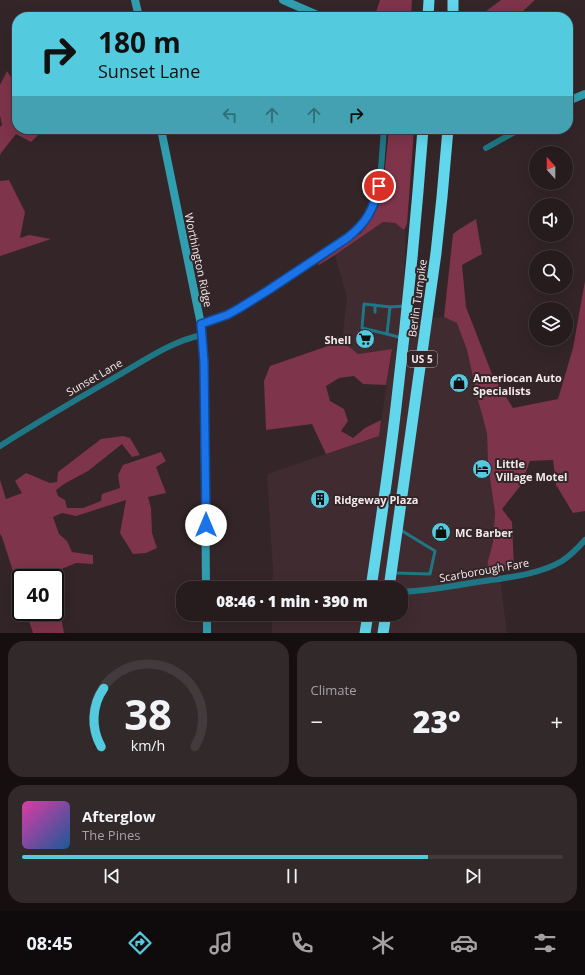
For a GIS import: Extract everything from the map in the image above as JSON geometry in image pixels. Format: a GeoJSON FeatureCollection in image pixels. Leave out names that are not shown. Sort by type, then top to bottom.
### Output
{"type":"FeatureCollection","features":[{"type":"Feature","properties":{"kind":"highway"},"geometry":{"type":"LineString","coordinates":[[428,12],[429,0]]}},
{"type":"Feature","properties":{"kind":"highway"},"geometry":{"type":"LineString","coordinates":[[453,12],[454,0]]}},
{"type":"Feature","properties":{"kind":"highway","name":"Berlin Turnpike"},"geometry":{"type":"LineString","coordinates":[[373,581],[404,339],[423,134]]}},
{"type":"Feature","properties":{"kind":"highway","name":"Berlin Turnpike"},"geometry":{"type":"LineString","coordinates":[[390,581],[439,233],[448,134]]}},
{"type":"Feature","properties":{"kind":"highway"},"geometry":{"type":"LineString","coordinates":[[365,633],[367,621]]}},
{"type":"Feature","properties":{"kind":"highway"},"geometry":{"type":"LineString","coordinates":[[383,633],[385,621]]}},
{"type":"Feature","properties":{"kind":"street"},"geometry":{"type":"LineString","coordinates":[[136,0],[138,12]]}},
{"type":"Feature","properties":{"kind":"street"},"geometry":{"type":"LineString","coordinates":[[283,0],[311,12]]}},
{"type":"Feature","properties":{"kind":"street"},"geometry":{"type":"LineString","coordinates":[[573,99],[585,94]]}},
{"type":"Feature","properties":{"kind":"street","name":"Worthington Ridge"},"geometry":{"type":"LineString","coordinates":[[161,134],[201,324],[204,369],[206,581]]}},
{"type":"Feature","properties":{"kind":"street"},"geometry":{"type":"LineString","coordinates":[[201,324],[227,315],[248,304],[340,243],[357,230],[372,209],[376,199],[384,134]]}},
{"type":"Feature","properties":{"kind":"street"},"geometry":{"type":"LineString","coordinates":[[486,148],[511,134]]}},
{"type":"Feature","properties":{"kind":"street","name":"Sunset Lane"},"geometry":{"type":"LineString","coordinates":[[0,446],[57,410],[151,356],[187,339],[202,335]]}},
{"type":"Feature","properties":{"kind":"street","name":"Scarborough Fare"},"geometry":{"type":"LineString","coordinates":[[408,591],[520,575],[543,569],[562,561],[577,550],[585,540]]}},
{"type":"Feature","properties":{"kind":"street"},"geometry":{"type":"LineString","coordinates":[[206,621],[207,633]]}},
{"type":"Feature","properties":{"kind":"lane"},"geometry":{"type":"LineString","coordinates":[[404,339],[362,328],[364,304],[390,307],[407,306]]}},
{"type":"Feature","properties":{"kind":"lane"},"geometry":{"type":"LineString","coordinates":[[375,305],[375,312]]}},
{"type":"Feature","properties":{"kind":"lane"},"geometry":{"type":"LineString","coordinates":[[387,334],[390,307]]}},
{"type":"Feature","properties":{"kind":"lane"},"geometry":{"type":"LineString","coordinates":[[373,330],[374,324]]}},
{"type":"Feature","properties":{"kind":"lane"},"geometry":{"type":"LineString","coordinates":[[392,573],[430,574],[435,551],[398,528]]}},
{"type":"Feature","properties":{"kind":"shaded area"},"geometry":{"type":"Polygon","coordinates":[[[380,0],[412,0],[411,12],[376,12],[380,0]]]}},
{"type":"Feature","properties":{"kind":"shaded area"},"geometry":{"type":"Polygon","coordinates":[[[501,0],[535,0],[523,12],[485,12],[501,0]]]}},
{"type":"Feature","properties":{"kind":"shaded area"},"geometry":{"type":"Polygon","coordinates":[[[7,71],[12,79],[12,134],[16,134],[0,155],[0,127],[2,125],[0,115],[0,85],[7,71]]]}},
{"type":"Feature","properties":{"kind":"shaded area"},"geometry":{"type":"Polygon","coordinates":[[[16,134],[38,134],[31,142],[16,134]]]}},
{"type":"Feature","properties":{"kind":"shaded area"},"geometry":{"type":"Polygon","coordinates":[[[388,134],[414,134],[407,224],[404,230],[395,223],[383,222],[319,265],[318,264],[361,233],[373,217],[382,198],[388,134]]]}},
{"type":"Feature","properties":{"kind":"shaded area"},"geometry":{"type":"Polygon","coordinates":[[[9,180],[25,212],[20,238],[29,235],[51,239],[0,256],[0,181],[9,180]]]}},
{"type":"Feature","properties":{"kind":"shaded area"},"geometry":{"type":"Polygon","coordinates":[[[476,219],[482,254],[462,265],[466,307],[492,374],[513,408],[558,399],[573,348],[585,281],[585,511],[573,513],[556,485],[553,460],[530,461],[521,485],[502,509],[512,522],[514,568],[487,573],[488,561],[493,542],[495,513],[488,464],[487,433],[467,350],[457,323],[444,317],[453,234],[476,219]]]}},
{"type":"Feature","properties":{"kind":"shaded area"},"geometry":{"type":"Polygon","coordinates":[[[383,222],[395,223],[406,231],[402,321],[444,317],[457,322],[467,350],[487,433],[488,464],[495,513],[493,542],[488,561],[488,573],[499,571],[507,633],[272,633],[272,621],[408,621],[408,581],[272,581],[267,474],[379,436],[392,349],[358,354],[342,341],[347,298],[335,255],[383,222]]]}},
{"type":"Feature","properties":{"kind":"shaded area"},"geometry":{"type":"Polygon","coordinates":[[[342,341],[358,354],[392,349],[386,385],[363,384],[354,376],[339,378],[326,386],[330,401],[344,409],[348,421],[341,431],[353,438],[365,428],[381,420],[379,436],[326,454],[312,424],[266,430],[264,381],[270,366],[342,341]]]}},
{"type":"Feature","properties":{"kind":"shaded area"},"geometry":{"type":"Polygon","coordinates":[[[123,436],[130,438],[140,455],[132,457],[122,444],[88,471],[56,490],[58,496],[65,500],[67,508],[83,508],[101,501],[102,494],[120,488],[118,475],[123,465],[161,452],[166,461],[156,467],[166,493],[148,497],[151,508],[152,533],[157,548],[146,553],[133,554],[120,533],[126,500],[76,516],[62,513],[53,517],[59,534],[67,541],[72,552],[93,555],[93,564],[76,563],[61,569],[12,569],[0,534],[0,480],[6,499],[22,493],[15,481],[26,473],[50,483],[57,482],[58,472],[101,439],[123,436]]]}},
{"type":"Feature","properties":{"kind":"shaded area"},"geometry":{"type":"Polygon","coordinates":[[[29,621],[62,621],[64,633],[33,633],[29,621]]]}},
{"type":"Feature","properties":{"kind":"place","name":"Shell"},"geometry":{"type":"Point","coordinates":[365,339]}},
{"type":"Feature","properties":{"kind":"place","name":"Ameriocan Auto Specialists"},"geometry":{"type":"Point","coordinates":[459,383]}},
{"type":"Feature","properties":{"kind":"place","name":"Little Village Motel"},"geometry":{"type":"Point","coordinates":[482,469]}},
{"type":"Feature","properties":{"kind":"place","name":"Ridgeway Plaza"},"geometry":{"type":"Point","coordinates":[320,499]}},
{"type":"Feature","properties":{"kind":"place","name":"MC Barber"},"geometry":{"type":"Point","coordinates":[441,532]}},
{"type":"Feature","properties":{"kind":"route"},"geometry":{"type":"LineString","coordinates":[[206,525],[204,362],[201,324],[227,315],[238,309],[347,238],[357,230],[372,209],[379,186]]}}]}
